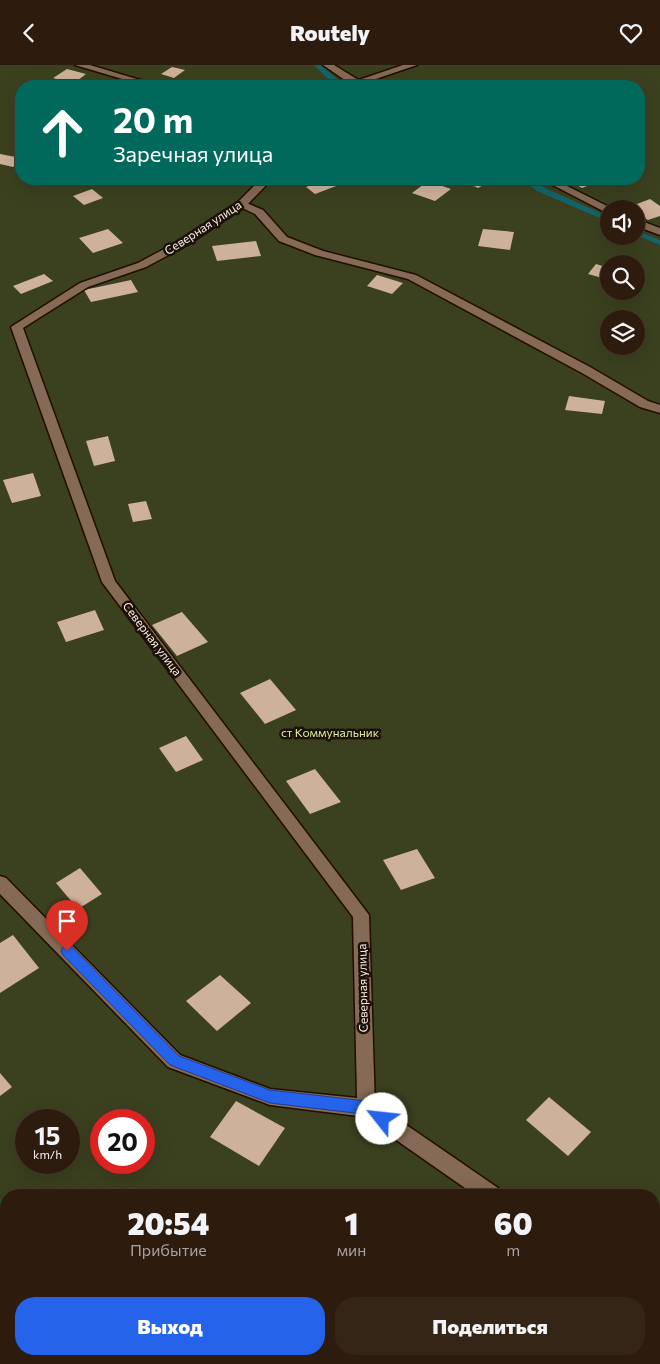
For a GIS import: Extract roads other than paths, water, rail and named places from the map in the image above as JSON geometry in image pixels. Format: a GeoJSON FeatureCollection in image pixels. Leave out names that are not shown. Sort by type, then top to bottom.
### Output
{"type":"FeatureCollection","features":[{"type":"Feature","properties":{"kind":"street"},"geometry":{"type":"LineString","coordinates":[[80,65],[134,80]]}},
{"type":"Feature","properties":{"kind":"street"},"geometry":{"type":"LineString","coordinates":[[328,65],[351,80]]}},
{"type":"Feature","properties":{"kind":"street"},"geometry":{"type":"LineString","coordinates":[[372,80],[412,65]]}},
{"type":"Feature","properties":{"kind":"street","name":"Северная улица"},"geometry":{"type":"LineString","coordinates":[[261,185],[242,204],[185,242],[142,265],[84,285],[17,327],[109,582],[361,915],[366,1107]]}},
{"type":"Feature","properties":{"kind":"street"},"geometry":{"type":"LineString","coordinates":[[558,185],[600,206]]}},
{"type":"Feature","properties":{"kind":"street"},"geometry":{"type":"LineString","coordinates":[[242,204],[259,212],[284,239],[319,253],[412,277],[586,370],[644,404],[660,409]]}},
{"type":"Feature","properties":{"kind":"street"},"geometry":{"type":"LineString","coordinates":[[645,226],[660,232]]}},
{"type":"Feature","properties":{"kind":"street"},"geometry":{"type":"LineString","coordinates":[[0,883],[174,1061],[270,1097],[366,1107],[482,1189]]}},
{"type":"Feature","properties":{"kind":"waterway"},"geometry":{"type":"LineString","coordinates":[[317,65],[333,80]]}},
{"type":"Feature","properties":{"kind":"waterway"},"geometry":{"type":"LineString","coordinates":[[534,185],[600,216]]}},
{"type":"Feature","properties":{"kind":"waterway"},"geometry":{"type":"LineString","coordinates":[[645,236],[660,243]]}},
{"type":"Feature","properties":{"kind":"park label","name":"ст Коммунальник"},"geometry":{"type":"Point","coordinates":[330,733]}}]}
